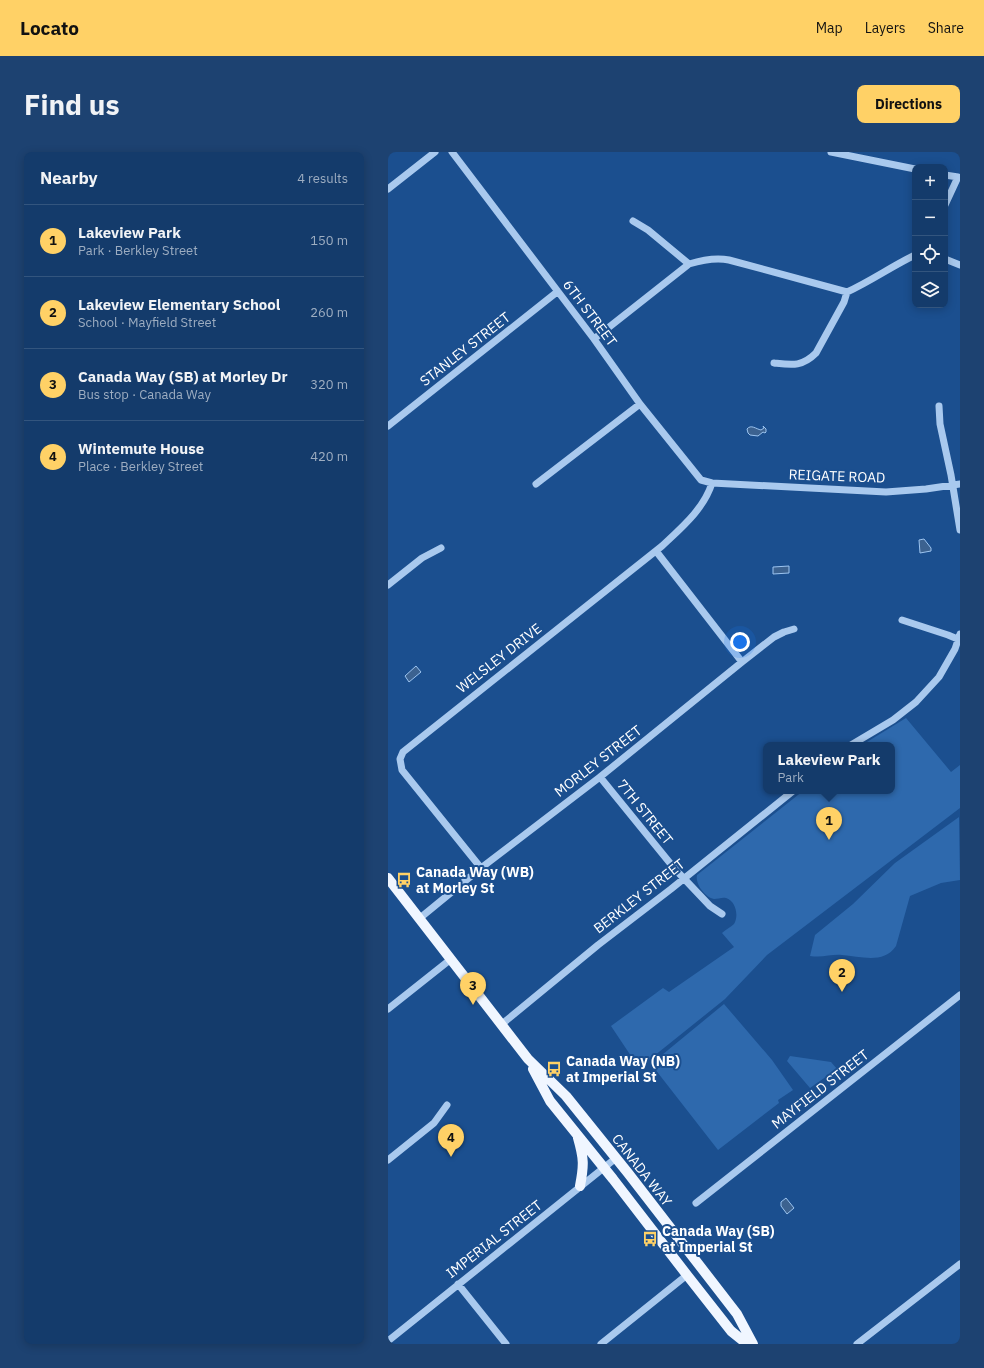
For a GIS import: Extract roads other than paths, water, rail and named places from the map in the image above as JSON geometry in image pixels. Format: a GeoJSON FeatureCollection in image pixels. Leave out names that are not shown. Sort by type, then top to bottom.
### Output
{"type":"FeatureCollection","features":[{"type":"Feature","properties":{"kind":"main road","name":"CANADA WAY"},"geometry":{"type":"LineString","coordinates":[[388,878],[528,1059],[550,1101],[731,1331],[747,1344]]}},
{"type":"Feature","properties":{"kind":"main road","name":"CANADA WAY"},"geometry":{"type":"LineString","coordinates":[[528,1059],[566,1096],[616,1158],[737,1314],[753,1344]]}},
{"type":"Feature","properties":{"kind":"main road"},"geometry":{"type":"LineString","coordinates":[[576,1133],[582,1151],[584,1165],[580,1186]]}},
{"type":"Feature","properties":{"kind":"street"},"geometry":{"type":"LineString","coordinates":[[388,189],[435,152]]}},
{"type":"Feature","properties":{"kind":"street","name":"6TH STREET"},"geometry":{"type":"LineString","coordinates":[[452,152],[594,339],[640,404],[701,480],[712,484]]}},
{"type":"Feature","properties":{"kind":"street"},"geometry":{"type":"LineString","coordinates":[[831,152],[912,168]]}},
{"type":"Feature","properties":{"kind":"street"},"geometry":{"type":"LineString","coordinates":[[948,175],[958,176],[948,198]]}},
{"type":"Feature","properties":{"kind":"street"},"geometry":{"type":"LineString","coordinates":[[633,221],[648,230],[688,264]]}},
{"type":"Feature","properties":{"kind":"street"},"geometry":{"type":"LineString","coordinates":[[594,339],[688,264],[710,259],[729,260],[847,292],[866,283],[901,261],[912,256]]}},
{"type":"Feature","properties":{"kind":"street"},"geometry":{"type":"LineString","coordinates":[[948,260],[960,265]]}},
{"type":"Feature","properties":{"kind":"street","name":"STANLEY STREET"},"geometry":{"type":"LineString","coordinates":[[388,426],[557,292]]}},
{"type":"Feature","properties":{"kind":"street"},"geometry":{"type":"LineString","coordinates":[[774,363],[791,365],[807,362],[816,353],[844,302],[847,292]]}},
{"type":"Feature","properties":{"kind":"street"},"geometry":{"type":"LineString","coordinates":[[536,484],[640,404]]}},
{"type":"Feature","properties":{"kind":"street"},"geometry":{"type":"LineString","coordinates":[[939,406],[940,424],[956,485],[960,530]]}},
{"type":"Feature","properties":{"kind":"street","name":"REIGATE ROAD"},"geometry":{"type":"LineString","coordinates":[[712,484],[886,492],[956,485]]}},
{"type":"Feature","properties":{"kind":"street","name":"WELSLEY DRIVE"},"geometry":{"type":"LineString","coordinates":[[481,868],[402,770],[400,759],[402,752],[656,551],[689,520],[708,495],[712,484]]}},
{"type":"Feature","properties":{"kind":"street"},"geometry":{"type":"LineString","coordinates":[[388,585],[422,558],[440,548]]}},
{"type":"Feature","properties":{"kind":"street"},"geometry":{"type":"LineString","coordinates":[[656,551],[742,662]]}},
{"type":"Feature","properties":{"kind":"street"},"geometry":{"type":"LineString","coordinates":[[856,742],[893,720],[916,702],[939,677],[955,649],[959,638],[902,620]]}},
{"type":"Feature","properties":{"kind":"street","name":"MORLEY STREET"},"geometry":{"type":"LineString","coordinates":[[420,918],[481,868],[600,777],[774,637],[794,629]]}},
{"type":"Feature","properties":{"kind":"street","name":"7TH STREET"},"geometry":{"type":"LineString","coordinates":[[600,777],[684,879],[710,906],[722,914]]}},
{"type":"Feature","properties":{"kind":"street","name":"BERKLEY STREET"},"geometry":{"type":"LineString","coordinates":[[502,1024],[598,945],[684,879],[789,794]]}},
{"type":"Feature","properties":{"kind":"street"},"geometry":{"type":"LineString","coordinates":[[388,1009],[451,959]]}},
{"type":"Feature","properties":{"kind":"street","name":"MAYFIELD STREET"},"geometry":{"type":"LineString","coordinates":[[696,1203],[960,995]]}},
{"type":"Feature","properties":{"kind":"street"},"geometry":{"type":"LineString","coordinates":[[388,1160],[434,1123],[447,1105]]}},
{"type":"Feature","properties":{"kind":"street","name":"IMPERIAL STREET"},"geometry":{"type":"LineString","coordinates":[[388,1341],[616,1158]]}},
{"type":"Feature","properties":{"kind":"street"},"geometry":{"type":"LineString","coordinates":[[857,1344],[960,1264]]}},
{"type":"Feature","properties":{"kind":"street"},"geometry":{"type":"LineString","coordinates":[[601,1344],[686,1275]]}},
{"type":"Feature","properties":{"kind":"street"},"geometry":{"type":"LineString","coordinates":[[458,1284],[506,1344]]}},
{"type":"Feature","properties":{"kind":"place","name":"Lakeview Park"},"geometry":{"type":"Point","coordinates":[829,840]}},
{"type":"Feature","properties":{"kind":"place","name":"Canada Way (WB) at Morley St"},"geometry":{"type":"Point","coordinates":[404,880]}},
{"type":"Feature","properties":{"kind":"place","name":"Lakeview Elementary School"},"geometry":{"type":"Point","coordinates":[842,992]}},
{"type":"Feature","properties":{"kind":"place","name":"Canada Way (SB) at Morley Dr"},"geometry":{"type":"Point","coordinates":[473,1005]}},
{"type":"Feature","properties":{"kind":"place","name":"Canada Way (NB) at Imperial St"},"geometry":{"type":"Point","coordinates":[554,1069]}},
{"type":"Feature","properties":{"kind":"place","name":"Wintemute House"},"geometry":{"type":"Point","coordinates":[451,1157]}},
{"type":"Feature","properties":{"kind":"place","name":"Canada Way (SB) at Imperial St"},"geometry":{"type":"Point","coordinates":[650,1239]}}]}
